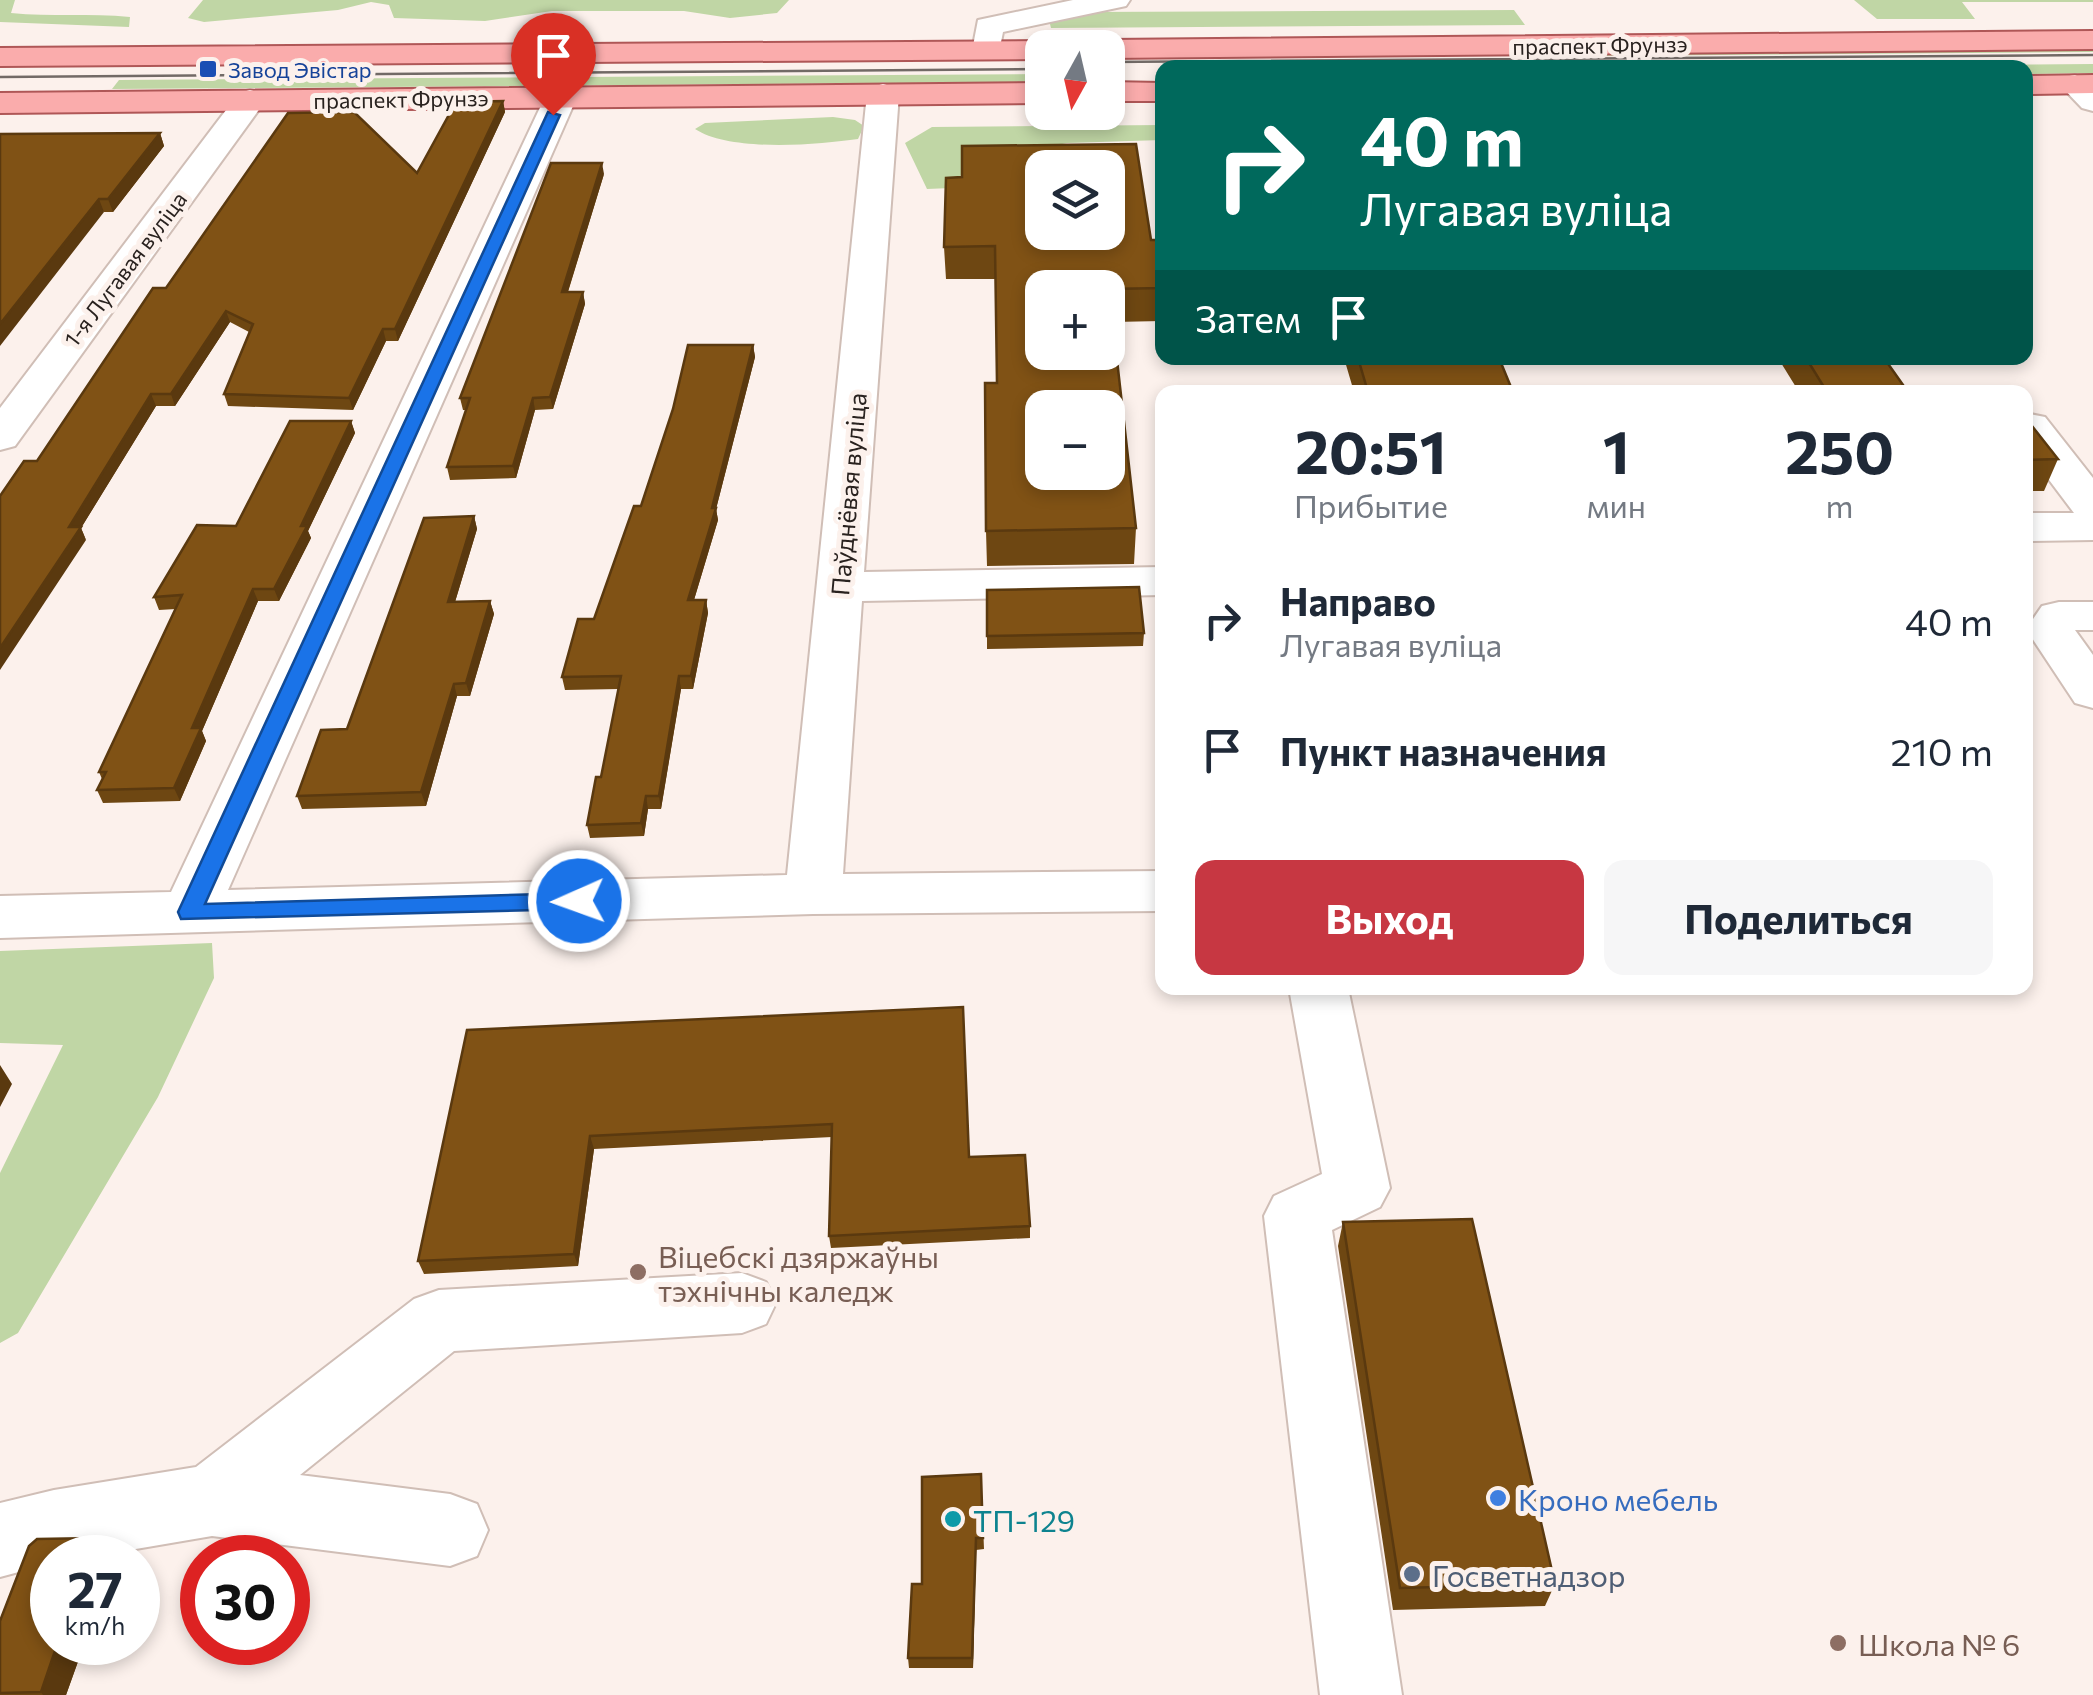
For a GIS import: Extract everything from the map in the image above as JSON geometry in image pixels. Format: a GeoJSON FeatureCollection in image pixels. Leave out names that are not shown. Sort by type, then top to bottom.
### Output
{"type":"FeatureCollection","features":[{"type":"Feature","properties":{"kind":"main road","name":"праспект Фрунзэ"},"geometry":{"type":"LineString","coordinates":[[1125,50],[2093,40]]}},
{"type":"Feature","properties":{"kind":"main road","name":"праспект Фрунзэ"},"geometry":{"type":"LineString","coordinates":[[0,57],[1025,50]]}},
{"type":"Feature","properties":{"kind":"main road"},"geometry":{"type":"LineString","coordinates":[[2033,86],[2087,90]]}},
{"type":"Feature","properties":{"kind":"main road"},"geometry":{"type":"LineString","coordinates":[[1125,92],[1155,92]]}},
{"type":"Feature","properties":{"kind":"main road","name":"праспект Фрунзэ"},"geometry":{"type":"LineString","coordinates":[[0,102],[1025,93]]}},
{"type":"Feature","properties":{"kind":"street"},"geometry":{"type":"LineString","coordinates":[[986,51],[989,26],[1116,0]]}},
{"type":"Feature","properties":{"kind":"street","name":"Паўднёвая вуліца"},"geometry":{"type":"LineString","coordinates":[[813,894],[883,94]]}},
{"type":"Feature","properties":{"kind":"street"},"geometry":{"type":"LineString","coordinates":[[190,912],[562,97]]}},
{"type":"Feature","properties":{"kind":"street","name":"1-я Лугавая вуліца"},"geometry":{"type":"LineString","coordinates":[[0,437],[250,100]]}},
{"type":"Feature","properties":{"kind":"street"},"geometry":{"type":"LineString","coordinates":[[2033,430],[2093,508]]}},
{"type":"Feature","properties":{"kind":"street"},"geometry":{"type":"LineString","coordinates":[[2033,527],[2093,526]]}},
{"type":"Feature","properties":{"kind":"street"},"geometry":{"type":"LineString","coordinates":[[840,587],[1155,581]]}},
{"type":"Feature","properties":{"kind":"street"},"geometry":{"type":"LineString","coordinates":[[2093,616],[2059,616],[2050,629],[2093,692]]}},
{"type":"Feature","properties":{"kind":"street"},"geometry":{"type":"LineString","coordinates":[[0,917],[813,894],[1155,891]]}},
{"type":"Feature","properties":{"kind":"street"},"geometry":{"type":"LineString","coordinates":[[1319,995],[1357,1188],[1297,1216],[1361,1695]]}},
{"type":"Feature","properties":{"kind":"street"},"geometry":{"type":"LineString","coordinates":[[212,1500],[439,1322],[742,1304]]}},
{"type":"Feature","properties":{"kind":"street"},"geometry":{"type":"LineString","coordinates":[[0,1540],[54,1526],[212,1500],[450,1530]]}},
{"type":"Feature","properties":{"kind":"green space"},"geometry":{"type":"Polygon","coordinates":[[[0,0],[15,0],[11,13],[130,17],[129,27],[0,22],[0,0]]]}},
{"type":"Feature","properties":{"kind":"green space"},"geometry":{"type":"Polygon","coordinates":[[[203,0],[789,0],[777,13],[730,18],[684,11],[552,11],[485,21],[394,18],[389,5],[371,2],[338,10],[204,22],[188,18],[203,0]]]}},
{"type":"Feature","properties":{"kind":"green space"},"geometry":{"type":"Polygon","coordinates":[[[1854,0],[2093,2],[1962,2],[1975,19],[1877,19],[1854,0]]]}},
{"type":"Feature","properties":{"kind":"green space"},"geometry":{"type":"Polygon","coordinates":[[[1514,10],[1525,25],[1051,28],[1049,20],[1085,12],[1514,10]]]}},
{"type":"Feature","properties":{"kind":"green space"},"geometry":{"type":"Polygon","coordinates":[[[2093,46],[2093,52],[1600,56],[1597,50],[2093,46]]]}},
{"type":"Feature","properties":{"kind":"green space"},"geometry":{"type":"Polygon","coordinates":[[[2033,64],[2093,64],[2093,73],[2033,74],[2033,64]]]}},
{"type":"Feature","properties":{"kind":"green space"},"geometry":{"type":"Polygon","coordinates":[[[1025,74],[1025,82],[112,89],[119,80],[1025,74]]]}},
{"type":"Feature","properties":{"kind":"green space"},"geometry":{"type":"Polygon","coordinates":[[[833,117],[855,120],[864,126],[858,139],[797,145],[751,144],[695,129],[705,123],[833,117]]]}},
{"type":"Feature","properties":{"kind":"green space"},"geometry":{"type":"Polygon","coordinates":[[[1125,125],[1155,125],[1155,140],[1067,143],[1025,150],[965,170],[951,188],[927,189],[905,143],[932,127],[1125,130],[1125,125]]]}},
{"type":"Feature","properties":{"kind":"green space"},"geometry":{"type":"Polygon","coordinates":[[[212,943],[214,978],[158,1097],[18,1333],[0,1343],[0,1173],[63,1045],[0,1043],[0,951],[212,943]]]}},
{"type":"Feature","properties":{"kind":"building"},"geometry":{"type":"Polygon","coordinates":[[[503,101],[395,329],[383,329],[349,398],[224,394],[253,324],[226,311],[171,394],[151,394],[69,527],[81,527],[0,648],[0,496],[24,461],[37,461],[153,288],[166,288],[288,113],[354,112],[417,173],[456,102],[503,101]]]}},
{"type":"Feature","properties":{"kind":"building"},"geometry":{"type":"Polygon","coordinates":[[[160,133],[108,199],[99,199],[0,324],[0,134],[160,133]]]}},
{"type":"Feature","properties":{"kind":"building"},"geometry":{"type":"Polygon","coordinates":[[[1136,144],[1151,240],[1155,240],[1155,288],[1125,289],[1125,270],[1025,270],[1025,370],[1118,370],[1120,390],[1025,390],[1025,490],[1125,490],[1125,431],[1136,528],[986,531],[985,383],[997,383],[995,246],[944,247],[946,178],[962,177],[962,146],[1136,144]]]}},
{"type":"Feature","properties":{"kind":"building"},"geometry":{"type":"Polygon","coordinates":[[[551,163],[602,163],[562,292],[583,292],[550,397],[533,398],[513,466],[447,467],[470,398],[460,398],[551,163]]]}},
{"type":"Feature","properties":{"kind":"building"},"geometry":{"type":"Polygon","coordinates":[[[688,345],[753,345],[712,508],[716,508],[688,600],[706,600],[691,676],[679,676],[659,796],[646,796],[641,823],[587,825],[621,676],[562,677],[578,619],[594,619],[634,506],[641,506],[673,409],[688,345]]]}},
{"type":"Feature","properties":{"kind":"building"},"geometry":{"type":"Polygon","coordinates":[[[1360,365],[1502,365],[1510,385],[1366,385],[1360,365]]]}},
{"type":"Feature","properties":{"kind":"building"},"geometry":{"type":"Polygon","coordinates":[[[1810,365],[1889,365],[1903,385],[1823,385],[1810,365]]]}},
{"type":"Feature","properties":{"kind":"building"},"geometry":{"type":"Polygon","coordinates":[[[290,421],[351,421],[301,526],[307,526],[274,589],[253,589],[192,728],[201,728],[174,788],[97,790],[106,772],[99,772],[182,595],[154,597],[197,525],[236,526],[290,421]]]}},
{"type":"Feature","properties":{"kind":"building"},"geometry":{"type":"Polygon","coordinates":[[[2033,427],[2058,459],[2033,460],[2033,427]]]}},
{"type":"Feature","properties":{"kind":"building"},"geometry":{"type":"Polygon","coordinates":[[[474,516],[448,602],[490,601],[466,683],[454,684],[421,792],[297,796],[321,730],[347,729],[424,518],[474,516]]]}},
{"type":"Feature","properties":{"kind":"building"},"geometry":{"type":"Polygon","coordinates":[[[1139,587],[1144,633],[987,636],[987,590],[1139,587]]]}},
{"type":"Feature","properties":{"kind":"building"},"geometry":{"type":"Polygon","coordinates":[[[963,1007],[969,1157],[1025,1155],[1030,1226],[829,1236],[832,1124],[590,1136],[574,1254],[418,1261],[467,1030],[963,1007]]]}},
{"type":"Feature","properties":{"kind":"building"},"geometry":{"type":"Polygon","coordinates":[[[1472,1219],[1555,1584],[1400,1588],[1343,1222],[1472,1219]]]}},
{"type":"Feature","properties":{"kind":"building"},"geometry":{"type":"Polygon","coordinates":[[[981,1474],[983,1538],[976,1538],[972,1658],[908,1658],[912,1584],[922,1584],[922,1477],[981,1474]]]}},
{"type":"Feature","properties":{"kind":"building"},"geometry":{"type":"Polygon","coordinates":[[[29,1546],[30,1665],[50,1665],[41,1692],[0,1693],[0,1621],[29,1546]]]}},
{"type":"Feature","properties":{"kind":"tram line"},"geometry":{"type":"LineString","coordinates":[[1389,60],[2093,55]]}},
{"type":"Feature","properties":{"kind":"tram line"},"geometry":{"type":"LineString","coordinates":[[1125,62],[1155,62]]}},
{"type":"Feature","properties":{"kind":"tram line"},"geometry":{"type":"LineString","coordinates":[[0,77],[1025,69]]}},
{"type":"Feature","properties":{"kind":"place","name":"Завод Эвістар"},"geometry":{"type":"Point","coordinates":[208,69]}},
{"type":"Feature","properties":{"kind":"place","name":"Віцебскі дзяржаўны тэхнічны каледж"},"geometry":{"type":"Point","coordinates":[638,1272]}},
{"type":"Feature","properties":{"kind":"place","name":"Кроно мебель"},"geometry":{"type":"Point","coordinates":[1498,1498]}},
{"type":"Feature","properties":{"kind":"place","name":"ТП-129"},"geometry":{"type":"Point","coordinates":[953,1519]}},
{"type":"Feature","properties":{"kind":"place","name":"Госветнадзор"},"geometry":{"type":"Point","coordinates":[1412,1574]}},
{"type":"Feature","properties":{"kind":"place","name":"Школа № 6"},"geometry":{"type":"Point","coordinates":[1838,1643]}},
{"type":"Feature","properties":{"kind":"route"},"geometry":{"type":"LineString","coordinates":[[553,115],[190,912],[579,901]]}}]}
